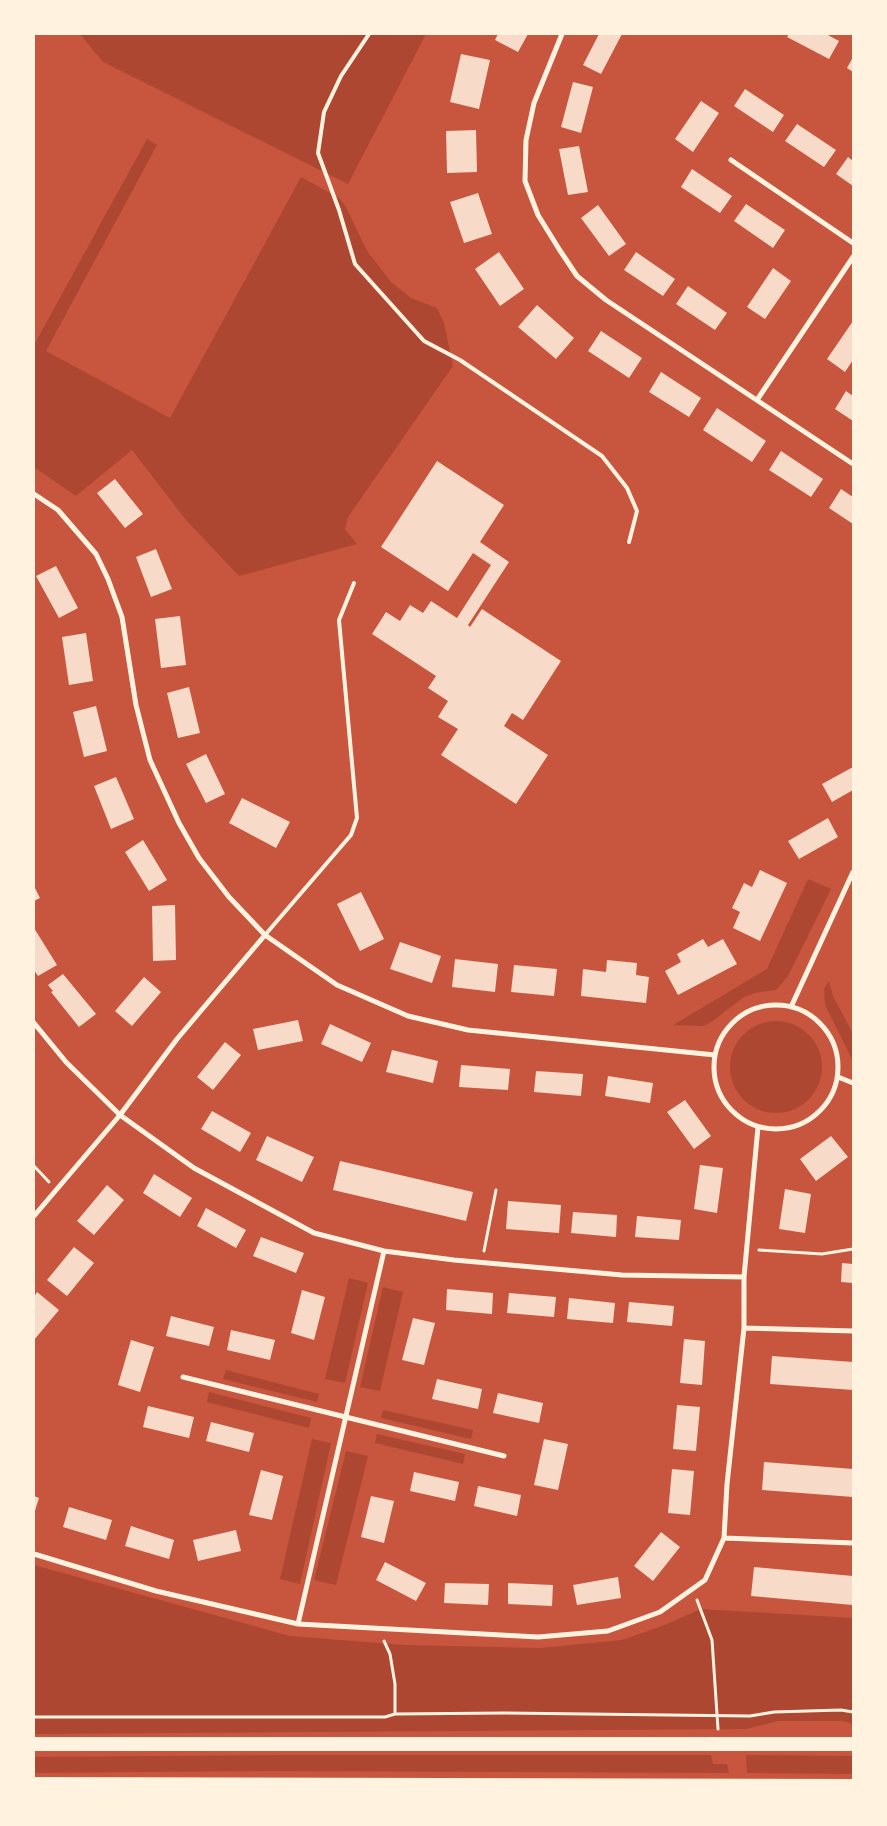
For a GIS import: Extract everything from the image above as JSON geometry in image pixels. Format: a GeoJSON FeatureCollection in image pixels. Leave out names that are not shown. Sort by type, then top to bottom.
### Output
{"type":"FeatureCollection","features":[{"type":"Feature","properties":{"kind":"highway"},"geometry":{"type":"LineString","coordinates":[[34,1744],[853,1744]]}},
{"type":"Feature","properties":{"kind":"highway"},"geometry":{"type":"LineString","coordinates":[[34,1784],[853,1786]]}},
{"type":"Feature","properties":{"kind":"street"},"geometry":{"type":"LineString","coordinates":[[562,34],[534,103],[526,140],[525,181],[538,215],[577,276],[606,300],[853,464]]}},
{"type":"Feature","properties":{"kind":"street"},"geometry":{"type":"LineString","coordinates":[[731,160],[853,243]]}},
{"type":"Feature","properties":{"kind":"street"},"geometry":{"type":"LineString","coordinates":[[756,400],[853,257]]}},
{"type":"Feature","properties":{"kind":"street"},"geometry":{"type":"LineString","coordinates":[[34,494],[58,510],[96,554],[108,579],[122,617],[136,705],[150,760],[179,823],[199,858],[229,897],[265,936],[337,985],[408,1016],[468,1030],[715,1054]]}},
{"type":"Feature","properties":{"kind":"street"},"geometry":{"type":"LineString","coordinates":[[791,1007],[853,872]]}},
{"type":"Feature","properties":{"kind":"street"},"geometry":{"type":"LineString","coordinates":[[34,1216],[120,1114],[177,1039],[265,936]]}},
{"type":"Feature","properties":{"kind":"street"},"geometry":{"type":"LineString","coordinates":[[762,1006],[791,1007],[811,1016],[830,1037],[838,1057],[838,1077],[830,1097],[822,1110],[804,1123],[779,1129],[758,1127],[743,1120],[727,1105],[716,1086],[715,1054],[723,1034],[742,1015],[762,1006]]}},
{"type":"Feature","properties":{"kind":"street"},"geometry":{"type":"LineString","coordinates":[[34,1024],[66,1062],[120,1114],[194,1168],[314,1233],[384,1251],[482,1262],[622,1275],[744,1277]]}},
{"type":"Feature","properties":{"kind":"street"},"geometry":{"type":"LineString","coordinates":[[838,1077],[853,1083]]}},
{"type":"Feature","properties":{"kind":"street"},"geometry":{"type":"LineString","coordinates":[[34,1554],[156,1591],[298,1624],[538,1637],[608,1631],[660,1612],[705,1580],[724,1538],[727,1484],[744,1328],[744,1277],[758,1127]]}},
{"type":"Feature","properties":{"kind":"street"},"geometry":{"type":"LineString","coordinates":[[298,1624],[384,1251]]}},
{"type":"Feature","properties":{"kind":"street"},"geometry":{"type":"LineString","coordinates":[[744,1328],[853,1332]]}},
{"type":"Feature","properties":{"kind":"street"},"geometry":{"type":"LineString","coordinates":[[183,1377],[504,1456]]}},
{"type":"Feature","properties":{"kind":"street"},"geometry":{"type":"LineString","coordinates":[[724,1538],[853,1543]]}},
{"type":"Feature","properties":{"kind":"lane"},"geometry":{"type":"LineString","coordinates":[[369,34],[340,76],[324,112],[318,153],[339,210],[355,264],[424,341],[460,360],[602,456],[628,488],[637,511],[629,542]]}},
{"type":"Feature","properties":{"kind":"lane"},"geometry":{"type":"LineString","coordinates":[[265,936],[352,835],[357,818],[339,620],[354,583]]}},
{"type":"Feature","properties":{"kind":"path"},"geometry":{"type":"LineString","coordinates":[[34,1166],[57,1189]]}},
{"type":"Feature","properties":{"kind":"path"},"geometry":{"type":"LineString","coordinates":[[482,1262],[496,1190]]}},
{"type":"Feature","properties":{"kind":"path"},"geometry":{"type":"LineString","coordinates":[[747,1249],[822,1254],[853,1249]]}},
{"type":"Feature","properties":{"kind":"path"},"geometry":{"type":"LineString","coordinates":[[693,1588],[712,1640],[717,1715]]}},
{"type":"Feature","properties":{"kind":"path"},"geometry":{"type":"LineString","coordinates":[[378,1629],[390,1654],[395,1714]]}},
{"type":"Feature","properties":{"kind":"path"},"geometry":{"type":"LineString","coordinates":[[34,1717],[385,1717],[395,1714],[750,1716],[774,1712],[841,1710],[853,1712]]}},
{"type":"Feature","properties":{"kind":"shaded area"},"geometry":{"type":"Polygon","coordinates":[[[80,34],[426,34],[348,184],[103,62],[80,34]]]}},
{"type":"Feature","properties":{"kind":"shaded area"},"geometry":{"type":"Polygon","coordinates":[[[147,139],[157,145],[46,351],[170,418],[301,177],[339,198],[346,207],[367,251],[391,282],[411,298],[437,308],[444,323],[453,366],[348,517],[345,529],[357,544],[239,576],[186,520],[132,450],[76,496],[34,467],[34,345],[147,139]]]}},
{"type":"Feature","properties":{"kind":"shaded area"},"geometry":{"type":"Polygon","coordinates":[[[808,879],[831,889],[788,976],[776,990],[755,993],[744,997],[710,1023],[702,1026],[673,1025],[767,969],[808,879]]]}},
{"type":"Feature","properties":{"kind":"shaded area"},"geometry":{"type":"Polygon","coordinates":[[[829,981],[833,996],[853,1034],[853,1061],[825,1005],[824,989],[829,981]]]}},
{"type":"Feature","properties":{"kind":"shaded area"},"geometry":{"type":"Polygon","coordinates":[[[776,1021],[793,1025],[808,1035],[818,1050],[822,1067],[818,1084],[808,1099],[793,1109],[776,1113],[759,1109],[744,1099],[734,1084],[730,1067],[734,1050],[744,1035],[759,1025],[776,1021]]]}},
{"type":"Feature","properties":{"kind":"shaded area"},"geometry":{"type":"Polygon","coordinates":[[[349,1278],[368,1283],[345,1383],[325,1379],[349,1278]]]}},
{"type":"Feature","properties":{"kind":"shaded area"},"geometry":{"type":"Polygon","coordinates":[[[383,1287],[403,1292],[380,1391],[360,1387],[383,1287]]]}},
{"type":"Feature","properties":{"kind":"shaded area"},"geometry":{"type":"Polygon","coordinates":[[[226,1370],[319,1394],[317,1402],[223,1379],[226,1370]]]}},
{"type":"Feature","properties":{"kind":"shaded area"},"geometry":{"type":"Polygon","coordinates":[[[209,1392],[311,1418],[309,1428],[207,1402],[209,1392]]]}},
{"type":"Feature","properties":{"kind":"shaded area"},"geometry":{"type":"Polygon","coordinates":[[[383,1410],[473,1430],[471,1439],[381,1418],[383,1410]]]}},
{"type":"Feature","properties":{"kind":"shaded area"},"geometry":{"type":"Polygon","coordinates":[[[377,1434],[465,1454],[463,1464],[375,1443],[377,1434]]]}},
{"type":"Feature","properties":{"kind":"shaded area"},"geometry":{"type":"Polygon","coordinates":[[[312,1439],[331,1443],[300,1584],[280,1579],[312,1439]]]}},
{"type":"Feature","properties":{"kind":"shaded area"},"geometry":{"type":"Polygon","coordinates":[[[346,1451],[368,1456],[336,1585],[314,1580],[346,1451]]]}},
{"type":"Feature","properties":{"kind":"shaded area"},"geometry":{"type":"Polygon","coordinates":[[[34,1565],[290,1636],[405,1645],[540,1648],[622,1640],[662,1626],[701,1609],[853,1618],[853,1724],[843,1721],[778,1721],[746,1729],[34,1734],[34,1565]]]}},
{"type":"Feature","properties":{"kind":"shaded area"},"geometry":{"type":"Polygon","coordinates":[[[711,1755],[713,1764],[727,1764],[729,1773],[270,1771],[34,1773],[34,1757],[711,1755]]]}},
{"type":"Feature","properties":{"kind":"shaded area"},"geometry":{"type":"Polygon","coordinates":[[[746,1755],[853,1756],[853,1774],[747,1773],[746,1755]]]}},
{"type":"Feature","properties":{"kind":"building"},"geometry":{"type":"Polygon","coordinates":[[[498,34],[528,34],[518,52],[495,40],[498,34]]]}},
{"type":"Feature","properties":{"kind":"building"},"geometry":{"type":"Polygon","coordinates":[[[599,34],[622,34],[601,74],[583,65],[599,34]]]}},
{"type":"Feature","properties":{"kind":"building"},"geometry":{"type":"Polygon","coordinates":[[[789,34],[826,34],[839,41],[829,59],[787,37],[789,34]]]}},
{"type":"Feature","properties":{"kind":"building"},"geometry":{"type":"Polygon","coordinates":[[[461,54],[490,60],[479,109],[450,102],[461,54]]]}},
{"type":"Feature","properties":{"kind":"building"},"geometry":{"type":"Polygon","coordinates":[[[853,57],[853,72],[847,68],[853,57]]]}},
{"type":"Feature","properties":{"kind":"building"},"geometry":{"type":"Polygon","coordinates":[[[573,82],[593,87],[581,133],[561,127],[573,82]]]}},
{"type":"Feature","properties":{"kind":"building"},"geometry":{"type":"Polygon","coordinates":[[[745,89],[784,115],[773,132],[734,106],[745,89]]]}},
{"type":"Feature","properties":{"kind":"building"},"geometry":{"type":"Polygon","coordinates":[[[701,101],[719,113],[693,152],[675,139],[701,101]]]}},
{"type":"Feature","properties":{"kind":"building"},"geometry":{"type":"Polygon","coordinates":[[[797,124],[836,150],[824,167],[785,141],[797,124]]]}},
{"type":"Feature","properties":{"kind":"building"},"geometry":{"type":"Polygon","coordinates":[[[476,130],[477,172],[447,173],[446,131],[476,130]]]}},
{"type":"Feature","properties":{"kind":"building"},"geometry":{"type":"Polygon","coordinates":[[[579,146],[588,192],[568,195],[559,149],[579,146]]]}},
{"type":"Feature","properties":{"kind":"building"},"geometry":{"type":"Polygon","coordinates":[[[848,157],[853,161],[853,186],[836,174],[848,157]]]}},
{"type":"Feature","properties":{"kind":"building"},"geometry":{"type":"Polygon","coordinates":[[[692,169],[732,196],[720,213],[681,187],[692,169]]]}},
{"type":"Feature","properties":{"kind":"building"},"geometry":{"type":"Polygon","coordinates":[[[478,193],[492,234],[464,243],[450,202],[478,193]]]}},
{"type":"Feature","properties":{"kind":"building"},"geometry":{"type":"Polygon","coordinates":[[[746,204],[785,230],[773,248],[734,221],[746,204]]]}},
{"type":"Feature","properties":{"kind":"building"},"geometry":{"type":"Polygon","coordinates":[[[598,205],[626,244],[609,256],[581,218],[598,205]]]}},
{"type":"Feature","properties":{"kind":"building"},"geometry":{"type":"Polygon","coordinates":[[[499,252],[524,289],[500,306],[475,269],[499,252]]]}},
{"type":"Feature","properties":{"kind":"building"},"geometry":{"type":"Polygon","coordinates":[[[636,252],[675,279],[663,296],[624,270],[636,252]]]}},
{"type":"Feature","properties":{"kind":"building"},"geometry":{"type":"Polygon","coordinates":[[[773,268],[791,281],[765,319],[747,307],[773,268]]]}},
{"type":"Feature","properties":{"kind":"building"},"geometry":{"type":"Polygon","coordinates":[[[688,286],[727,313],[715,330],[676,304],[688,286]]]}},
{"type":"Feature","properties":{"kind":"building"},"geometry":{"type":"Polygon","coordinates":[[[537,305],[574,338],[556,359],[518,327],[537,305]]]}},
{"type":"Feature","properties":{"kind":"building"},"geometry":{"type":"Polygon","coordinates":[[[853,321],[853,360],[845,372],[827,359],[853,321]]]}},
{"type":"Feature","properties":{"kind":"building"},"geometry":{"type":"Polygon","coordinates":[[[601,331],[642,358],[629,378],[588,351],[601,331]]]}},
{"type":"Feature","properties":{"kind":"building"},"geometry":{"type":"Polygon","coordinates":[[[661,372],[701,398],[689,417],[649,392],[661,372]]]}},
{"type":"Feature","properties":{"kind":"building"},"geometry":{"type":"Polygon","coordinates":[[[846,391],[853,396],[853,421],[835,409],[846,391]]]}},
{"type":"Feature","properties":{"kind":"building"},"geometry":{"type":"Polygon","coordinates":[[[717,408],[766,441],[752,462],[703,430],[717,408]]]}},
{"type":"Feature","properties":{"kind":"building"},"geometry":{"type":"Polygon","coordinates":[[[781,451],[823,479],[811,497],[769,470],[781,451]]]}},
{"type":"Feature","properties":{"kind":"building"},"geometry":{"type":"Polygon","coordinates":[[[437,461],[504,505],[480,542],[509,562],[468,625],[470,627],[482,609],[561,661],[523,720],[512,713],[504,726],[548,755],[516,804],[441,755],[458,729],[438,717],[448,701],[428,688],[436,676],[372,634],[386,612],[400,621],[410,605],[423,613],[431,601],[457,618],[491,565],[473,553],[448,591],[381,547],[437,461]]]}},
{"type":"Feature","properties":{"kind":"building"},"geometry":{"type":"Polygon","coordinates":[[[115,479],[143,514],[125,528],[97,493],[115,479]]]}},
{"type":"Feature","properties":{"kind":"building"},"geometry":{"type":"Polygon","coordinates":[[[841,489],[853,497],[853,524],[829,508],[841,489]]]}},
{"type":"Feature","properties":{"kind":"building"},"geometry":{"type":"Polygon","coordinates":[[[156,549],[172,589],[151,597],[136,557],[156,549]]]}},
{"type":"Feature","properties":{"kind":"building"},"geometry":{"type":"Polygon","coordinates":[[[56,566],[78,608],[59,618],[36,576],[56,566]]]}},
{"type":"Feature","properties":{"kind":"building"},"geometry":{"type":"Polygon","coordinates":[[[180,616],[186,665],[161,668],[155,619],[180,616]]]}},
{"type":"Feature","properties":{"kind":"building"},"geometry":{"type":"Polygon","coordinates":[[[86,633],[93,681],[69,685],[62,637],[86,633]]]}},
{"type":"Feature","properties":{"kind":"building"},"geometry":{"type":"Polygon","coordinates":[[[189,687],[200,733],[178,738],[167,693],[189,687]]]}},
{"type":"Feature","properties":{"kind":"building"},"geometry":{"type":"Polygon","coordinates":[[[96,706],[107,751],[84,757],[73,712],[96,706]]]}},
{"type":"Feature","properties":{"kind":"building"},"geometry":{"type":"Polygon","coordinates":[[[206,754],[225,794],[206,803],[186,764],[206,754]]]}},
{"type":"Feature","properties":{"kind":"building"},"geometry":{"type":"Polygon","coordinates":[[[853,767],[853,790],[832,802],[822,784],[853,767]]]}},
{"type":"Feature","properties":{"kind":"building"},"geometry":{"type":"Polygon","coordinates":[[[116,777],[134,819],[111,829],[94,786],[116,777]]]}},
{"type":"Feature","properties":{"kind":"building"},"geometry":{"type":"Polygon","coordinates":[[[242,798],[290,822],[276,848],[229,823],[242,798]]]}},
{"type":"Feature","properties":{"kind":"building"},"geometry":{"type":"Polygon","coordinates":[[[828,818],[838,837],[799,859],[788,841],[828,818]]]}},
{"type":"Feature","properties":{"kind":"building"},"geometry":{"type":"Polygon","coordinates":[[[143,840],[167,880],[149,891],[125,852],[143,840]]]}},
{"type":"Feature","properties":{"kind":"building"},"geometry":{"type":"Polygon","coordinates":[[[760,870],[787,883],[760,941],[733,928],[740,912],[732,908],[744,883],[752,887],[760,870]]]}},
{"type":"Feature","properties":{"kind":"building"},"geometry":{"type":"Polygon","coordinates":[[[34,886],[40,898],[34,901],[34,886]]]}},
{"type":"Feature","properties":{"kind":"building"},"geometry":{"type":"Polygon","coordinates":[[[361,892],[384,939],[360,951],[337,904],[361,892]]]}},
{"type":"Feature","properties":{"kind":"building"},"geometry":{"type":"Polygon","coordinates":[[[175,905],[176,960],[153,961],[152,906],[175,905]]]}},
{"type":"Feature","properties":{"kind":"building"},"geometry":{"type":"Polygon","coordinates":[[[34,928],[57,965],[38,976],[34,970],[34,928]]]}},
{"type":"Feature","properties":{"kind":"building"},"geometry":{"type":"Polygon","coordinates":[[[703,939],[708,947],[723,939],[737,964],[678,995],[665,971],[681,962],[677,954],[703,939]]]}},
{"type":"Feature","properties":{"kind":"building"},"geometry":{"type":"Polygon","coordinates":[[[400,942],[441,956],[432,983],[390,969],[400,942]]]}},
{"type":"Feature","properties":{"kind":"building"},"geometry":{"type":"Polygon","coordinates":[[[455,959],[498,964],[495,992],[452,987],[455,959]]]}},
{"type":"Feature","properties":{"kind":"building"},"geometry":{"type":"Polygon","coordinates":[[[607,960],[637,963],[636,975],[649,977],[646,1003],[581,996],[583,969],[606,972],[607,960]]]}},
{"type":"Feature","properties":{"kind":"building"},"geometry":{"type":"Polygon","coordinates":[[[514,965],[557,969],[554,996],[511,992],[514,965]]]}},
{"type":"Feature","properties":{"kind":"building"},"geometry":{"type":"Polygon","coordinates":[[[63,974],[96,1014],[79,1027],[51,992],[53,991],[48,985],[63,974]]]}},
{"type":"Feature","properties":{"kind":"building"},"geometry":{"type":"Polygon","coordinates":[[[144,977],[161,992],[132,1026],[115,1011],[144,977]]]}},
{"type":"Feature","properties":{"kind":"building"},"geometry":{"type":"Polygon","coordinates":[[[298,1020],[303,1041],[258,1050],[253,1029],[298,1020]]]}},
{"type":"Feature","properties":{"kind":"building"},"geometry":{"type":"Polygon","coordinates":[[[330,1024],[371,1043],[362,1062],[321,1044],[330,1024]]]}},
{"type":"Feature","properties":{"kind":"building"},"geometry":{"type":"Polygon","coordinates":[[[225,1042],[241,1055],[213,1090],[197,1077],[225,1042]]]}},
{"type":"Feature","properties":{"kind":"building"},"geometry":{"type":"Polygon","coordinates":[[[392,1050],[438,1061],[433,1083],[386,1072],[392,1050]]]}},
{"type":"Feature","properties":{"kind":"building"},"geometry":{"type":"Polygon","coordinates":[[[461,1065],[510,1069],[508,1090],[459,1087],[461,1065]]]}},
{"type":"Feature","properties":{"kind":"building"},"geometry":{"type":"Polygon","coordinates":[[[536,1071],[583,1074],[581,1096],[534,1092],[536,1071]]]}},
{"type":"Feature","properties":{"kind":"building"},"geometry":{"type":"Polygon","coordinates":[[[608,1076],[653,1083],[650,1103],[605,1096],[608,1076]]]}},
{"type":"Feature","properties":{"kind":"building"},"geometry":{"type":"Polygon","coordinates":[[[685,1100],[711,1136],[694,1149],[667,1112],[685,1100]]]}},
{"type":"Feature","properties":{"kind":"building"},"geometry":{"type":"Polygon","coordinates":[[[212,1111],[251,1133],[240,1152],[201,1129],[212,1111]]]}},
{"type":"Feature","properties":{"kind":"building"},"geometry":{"type":"Polygon","coordinates":[[[267,1136],[314,1157],[302,1182],[256,1160],[267,1136]]]}},
{"type":"Feature","properties":{"kind":"building"},"geometry":{"type":"Polygon","coordinates":[[[831,1136],[848,1157],[816,1181],[800,1159],[831,1136]]]}},
{"type":"Feature","properties":{"kind":"building"},"geometry":{"type":"Polygon","coordinates":[[[340,1161],[473,1192],[466,1221],[333,1190],[340,1161]]]}},
{"type":"Feature","properties":{"kind":"building"},"geometry":{"type":"Polygon","coordinates":[[[700,1165],[723,1168],[717,1213],[694,1209],[700,1165]]]}},
{"type":"Feature","properties":{"kind":"building"},"geometry":{"type":"Polygon","coordinates":[[[154,1174],[192,1198],[180,1217],[143,1193],[154,1174]]]}},
{"type":"Feature","properties":{"kind":"building"},"geometry":{"type":"Polygon","coordinates":[[[107,1185],[124,1200],[94,1235],[77,1221],[107,1185]]]}},
{"type":"Feature","properties":{"kind":"building"},"geometry":{"type":"Polygon","coordinates":[[[785,1189],[811,1194],[805,1233],[779,1229],[785,1189]]]}},
{"type":"Feature","properties":{"kind":"building"},"geometry":{"type":"Polygon","coordinates":[[[508,1201],[561,1205],[559,1233],[506,1229],[508,1201]]]}},
{"type":"Feature","properties":{"kind":"building"},"geometry":{"type":"Polygon","coordinates":[[[206,1208],[246,1230],[236,1248],[197,1226],[206,1208]]]}},
{"type":"Feature","properties":{"kind":"building"},"geometry":{"type":"Polygon","coordinates":[[[573,1212],[617,1215],[616,1237],[571,1233],[573,1212]]]}},
{"type":"Feature","properties":{"kind":"building"},"geometry":{"type":"Polygon","coordinates":[[[637,1216],[681,1220],[679,1240],[635,1237],[637,1216]]]}},
{"type":"Feature","properties":{"kind":"building"},"geometry":{"type":"Polygon","coordinates":[[[261,1237],[304,1253],[296,1273],[253,1256],[261,1237]]]}},
{"type":"Feature","properties":{"kind":"building"},"geometry":{"type":"Polygon","coordinates":[[[74,1247],[94,1263],[67,1296],[47,1280],[74,1247]]]}},
{"type":"Feature","properties":{"kind":"building"},"geometry":{"type":"Polygon","coordinates":[[[842,1263],[853,1264],[853,1283],[841,1282],[842,1263]]]}},
{"type":"Feature","properties":{"kind":"building"},"geometry":{"type":"Polygon","coordinates":[[[447,1289],[493,1293],[492,1314],[446,1310],[447,1289]]]}},
{"type":"Feature","properties":{"kind":"building"},"geometry":{"type":"Polygon","coordinates":[[[302,1290],[325,1297],[314,1340],[291,1333],[302,1290]]]}},
{"type":"Feature","properties":{"kind":"building"},"geometry":{"type":"Polygon","coordinates":[[[37,1292],[59,1310],[34,1340],[34,1297],[37,1292]]]}},
{"type":"Feature","properties":{"kind":"building"},"geometry":{"type":"Polygon","coordinates":[[[509,1293],[556,1297],[554,1317],[507,1313],[509,1293]]]}},
{"type":"Feature","properties":{"kind":"building"},"geometry":{"type":"Polygon","coordinates":[[[569,1298],[615,1303],[613,1323],[567,1319],[569,1298]]]}},
{"type":"Feature","properties":{"kind":"building"},"geometry":{"type":"Polygon","coordinates":[[[629,1302],[674,1306],[672,1326],[627,1322],[629,1302]]]}},
{"type":"Feature","properties":{"kind":"building"},"geometry":{"type":"Polygon","coordinates":[[[171,1316],[214,1327],[209,1346],[166,1336],[171,1316]]]}},
{"type":"Feature","properties":{"kind":"building"},"geometry":{"type":"Polygon","coordinates":[[[413,1318],[435,1323],[424,1365],[402,1360],[413,1318]]]}},
{"type":"Feature","properties":{"kind":"building"},"geometry":{"type":"Polygon","coordinates":[[[231,1330],[275,1340],[270,1360],[227,1350],[231,1330]]]}},
{"type":"Feature","properties":{"kind":"building"},"geometry":{"type":"Polygon","coordinates":[[[684,1339],[705,1341],[702,1385],[680,1383],[684,1339]]]}},
{"type":"Feature","properties":{"kind":"building"},"geometry":{"type":"Polygon","coordinates":[[[131,1340],[154,1347],[140,1392],[118,1385],[131,1340]]]}},
{"type":"Feature","properties":{"kind":"building"},"geometry":{"type":"Polygon","coordinates":[[[772,1356],[853,1362],[853,1390],[770,1384],[772,1356]]]}},
{"type":"Feature","properties":{"kind":"building"},"geometry":{"type":"Polygon","coordinates":[[[437,1379],[482,1389],[478,1409],[432,1399],[437,1379]]]}},
{"type":"Feature","properties":{"kind":"building"},"geometry":{"type":"Polygon","coordinates":[[[498,1393],[543,1403],[539,1423],[493,1413],[498,1393]]]}},
{"type":"Feature","properties":{"kind":"building"},"geometry":{"type":"Polygon","coordinates":[[[677,1405],[700,1407],[696,1451],[673,1449],[677,1405]]]}},
{"type":"Feature","properties":{"kind":"building"},"geometry":{"type":"Polygon","coordinates":[[[148,1406],[194,1417],[189,1438],[143,1427],[148,1406]]]}},
{"type":"Feature","properties":{"kind":"building"},"geometry":{"type":"Polygon","coordinates":[[[211,1422],[254,1433],[249,1452],[206,1441],[211,1422]]]}},
{"type":"Feature","properties":{"kind":"building"},"geometry":{"type":"Polygon","coordinates":[[[544,1439],[568,1444],[558,1490],[534,1485],[544,1439]]]}},
{"type":"Feature","properties":{"kind":"building"},"geometry":{"type":"Polygon","coordinates":[[[764,1462],[853,1469],[853,1497],[762,1490],[764,1462]]]}},
{"type":"Feature","properties":{"kind":"building"},"geometry":{"type":"Polygon","coordinates":[[[672,1469],[694,1471],[690,1515],[668,1513],[672,1469]]]}},
{"type":"Feature","properties":{"kind":"building"},"geometry":{"type":"Polygon","coordinates":[[[261,1470],[283,1476],[272,1520],[249,1515],[261,1470]]]}},
{"type":"Feature","properties":{"kind":"building"},"geometry":{"type":"Polygon","coordinates":[[[414,1472],[459,1482],[455,1501],[410,1491],[414,1472]]]}},
{"type":"Feature","properties":{"kind":"building"},"geometry":{"type":"Polygon","coordinates":[[[478,1486],[521,1495],[517,1516],[474,1506],[478,1486]]]}},
{"type":"Feature","properties":{"kind":"building"},"geometry":{"type":"Polygon","coordinates":[[[34,1496],[39,1498],[34,1514],[34,1496]]]}},
{"type":"Feature","properties":{"kind":"building"},"geometry":{"type":"Polygon","coordinates":[[[371,1496],[394,1501],[384,1543],[361,1537],[371,1496]]]}},
{"type":"Feature","properties":{"kind":"building"},"geometry":{"type":"Polygon","coordinates":[[[69,1507],[112,1520],[106,1540],[63,1527],[69,1507]]]}},
{"type":"Feature","properties":{"kind":"building"},"geometry":{"type":"Polygon","coordinates":[[[131,1526],[174,1540],[169,1559],[125,1546],[131,1526]]]}},
{"type":"Feature","properties":{"kind":"building"},"geometry":{"type":"Polygon","coordinates":[[[236,1530],[241,1551],[198,1561],[193,1540],[236,1530]]]}},
{"type":"Feature","properties":{"kind":"building"},"geometry":{"type":"Polygon","coordinates":[[[661,1532],[680,1547],[653,1581],[634,1566],[661,1532]]]}},
{"type":"Feature","properties":{"kind":"building"},"geometry":{"type":"Polygon","coordinates":[[[385,1562],[426,1583],[416,1601],[376,1580],[385,1562]]]}},
{"type":"Feature","properties":{"kind":"building"},"geometry":{"type":"Polygon","coordinates":[[[754,1567],[853,1576],[853,1605],[751,1596],[754,1567]]]}},
{"type":"Feature","properties":{"kind":"building"},"geometry":{"type":"Polygon","coordinates":[[[618,1577],[621,1598],[577,1605],[573,1585],[618,1577]]]}},
{"type":"Feature","properties":{"kind":"building"},"geometry":{"type":"Polygon","coordinates":[[[445,1583],[489,1584],[488,1605],[444,1603],[445,1583]]]}},
{"type":"Feature","properties":{"kind":"building"},"geometry":{"type":"Polygon","coordinates":[[[508,1583],[553,1585],[552,1606],[508,1604],[508,1583]]]}}]}
